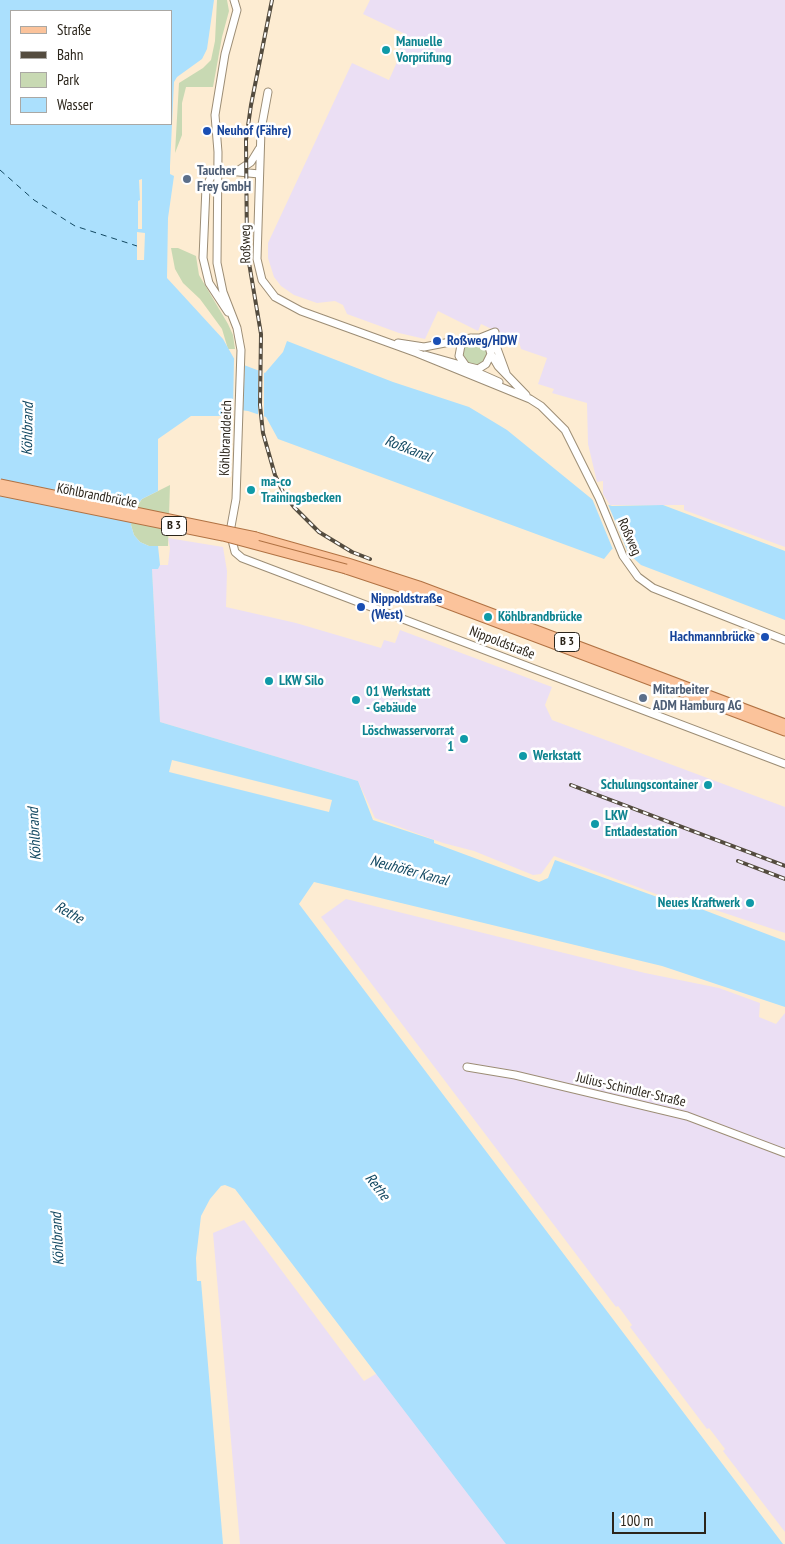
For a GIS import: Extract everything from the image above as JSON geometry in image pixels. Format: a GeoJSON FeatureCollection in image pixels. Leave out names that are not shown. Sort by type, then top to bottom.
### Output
{"type":"FeatureCollection","features":[{"type":"Feature","properties":{"kind":"main road","name":"Köhlbrandbrücke"},"geometry":{"type":"LineString","coordinates":[[0,484],[225,529],[348,563],[419,586],[785,724]]}},
{"type":"Feature","properties":{"kind":"main road","name":"Köhlbrandbrücke"},"geometry":{"type":"LineString","coordinates":[[0,491],[223,536],[324,562],[424,595],[785,731]]}},
{"type":"Feature","properties":{"kind":"street","name":"Köhlbranddeich"},"geometry":{"type":"LineString","coordinates":[[234,0],[237,10],[228,37],[216,108],[218,170],[217,263],[223,292],[240,339],[240,411],[236,499],[230,532],[233,550],[238,555]]}},
{"type":"Feature","properties":{"kind":"street","name":"Roßweg"},"geometry":{"type":"LineString","coordinates":[[268,92],[260,146],[257,259],[260,276],[269,291],[281,302],[301,311],[417,353],[530,399],[550,412],[565,430],[599,498],[623,556],[632,571],[653,588],[785,640]]}},
{"type":"Feature","properties":{"kind":"street"},"geometry":{"type":"LineString","coordinates":[[237,171],[251,162],[260,146]]}},
{"type":"Feature","properties":{"kind":"street","name":"Köhlbranddeich"},"geometry":{"type":"LineString","coordinates":[[218,170],[210,177],[206,188],[203,258],[209,283],[234,320]]}},
{"type":"Feature","properties":{"kind":"street"},"geometry":{"type":"LineString","coordinates":[[218,170],[259,174]]}},
{"type":"Feature","properties":{"kind":"street","name":"Roßweg"},"geometry":{"type":"LineString","coordinates":[[379,339],[424,347],[480,338],[495,332],[494,343],[507,376]]}},
{"type":"Feature","properties":{"kind":"street"},"geometry":{"type":"LineString","coordinates":[[471,338],[462,343],[459,352],[460,361],[469,368],[484,366],[494,343]]}},
{"type":"Feature","properties":{"kind":"street","name":"Roßweg"},"geometry":{"type":"LineString","coordinates":[[480,338],[488,344],[491,353],[507,376],[530,399]]}},
{"type":"Feature","properties":{"kind":"street","name":"Roßweg"},"geometry":{"type":"LineString","coordinates":[[417,353],[436,356],[469,368],[500,383],[515,393]]}},
{"type":"Feature","properties":{"kind":"street","name":"Nippoldstraße"},"geometry":{"type":"LineString","coordinates":[[238,555],[785,764]]}},
{"type":"Feature","properties":{"kind":"street","name":"Julius-Schindler-Straße"},"geometry":{"type":"LineString","coordinates":[[466,1067],[515,1076],[687,1116],[785,1153]]}},
{"type":"Feature","properties":{"kind":"shaded area"},"geometry":{"type":"Polygon","coordinates":[[[370,0],[785,0],[785,547],[684,510],[684,505],[610,505],[603,494],[603,481],[597,482],[588,444],[587,403],[552,393],[554,389],[538,384],[547,358],[521,349],[519,342],[481,324],[478,331],[438,311],[425,339],[399,333],[347,314],[343,305],[335,301],[317,303],[294,295],[281,286],[274,277],[268,258],[268,243],[352,63],[389,80],[401,53],[399,51],[407,35],[363,14],[370,0]]]}},
{"type":"Feature","properties":{"kind":"shaded area"},"geometry":{"type":"Polygon","coordinates":[[[168,538],[223,547],[227,571],[226,607],[296,623],[381,648],[384,640],[395,643],[400,630],[552,687],[545,705],[552,720],[785,807],[785,933],[676,897],[672,900],[554,856],[541,874],[533,875],[474,851],[443,843],[375,818],[358,781],[160,722],[152,569],[158,569],[160,565],[168,565],[170,548],[168,538]]]}},
{"type":"Feature","properties":{"kind":"shaded area"},"geometry":{"type":"Polygon","coordinates":[[[346,899],[645,973],[719,988],[760,1003],[759,1017],[776,1024],[785,1013],[785,1532],[723,1451],[725,1449],[709,1428],[707,1429],[630,1327],[632,1325],[618,1306],[616,1307],[321,917],[346,899]]]}},
{"type":"Feature","properties":{"kind":"shaded area"},"geometry":{"type":"Polygon","coordinates":[[[244,1220],[364,1381],[379,1372],[511,1544],[240,1544],[213,1233],[244,1220]]]}},
{"type":"Feature","properties":{"kind":"green space"},"geometry":{"type":"Polygon","coordinates":[[[217,0],[227,0],[229,11],[213,87],[186,87],[182,103],[182,135],[175,153],[179,83],[203,68],[211,60],[215,41],[217,0]]]}},
{"type":"Feature","properties":{"kind":"green space"},"geometry":{"type":"Polygon","coordinates":[[[171,248],[178,248],[196,256],[199,275],[228,324],[233,335],[235,349],[228,349],[222,329],[200,299],[183,283],[175,269],[171,248]]]}},
{"type":"Feature","properties":{"kind":"green space"},"geometry":{"type":"Polygon","coordinates":[[[475,341],[483,345],[487,353],[483,361],[475,365],[467,361],[463,353],[467,345],[475,341]]]}},
{"type":"Feature","properties":{"kind":"green space"},"geometry":{"type":"Polygon","coordinates":[[[170,485],[168,546],[149,546],[140,542],[134,535],[131,525],[132,514],[142,499],[170,485]]]}},
{"type":"Feature","properties":{"kind":"water"},"geometry":{"type":"Polygon","coordinates":[[[0,0],[214,0],[207,49],[202,59],[177,77],[174,82],[170,174],[174,176],[168,218],[167,278],[223,339],[236,362],[265,373],[283,352],[287,341],[393,382],[469,407],[507,430],[593,500],[612,506],[663,505],[785,551],[785,620],[641,565],[629,554],[612,549],[604,559],[278,439],[266,417],[248,411],[232,409],[222,416],[191,416],[158,439],[158,491],[142,499],[136,506],[131,525],[134,535],[140,542],[149,546],[158,546],[160,565],[158,569],[152,569],[160,722],[358,781],[373,820],[434,840],[434,843],[539,882],[548,878],[555,860],[671,902],[675,899],[785,941],[785,1007],[662,966],[314,882],[299,904],[783,1544],[506,1544],[235,1189],[225,1185],[221,1186],[210,1199],[201,1216],[196,1258],[197,1281],[201,1281],[223,1544],[0,1544],[0,0]]]}},
{"type":"Feature","properties":{"kind":"pier"},"geometry":{"type":"Polygon","coordinates":[[[142,179],[142,229],[138,229],[139,180],[142,179]]]}},
{"type":"Feature","properties":{"kind":"pier"},"geometry":{"type":"Polygon","coordinates":[[[137,232],[145,233],[144,260],[137,260],[137,232]]]}},
{"type":"Feature","properties":{"kind":"pier"},"geometry":{"type":"Polygon","coordinates":[[[234,359],[245,363],[243,411],[233,410],[234,359]]]}},
{"type":"Feature","properties":{"kind":"pier"},"geometry":{"type":"Polygon","coordinates":[[[258,368],[264,369],[264,419],[258,417],[258,368]]]}},
{"type":"Feature","properties":{"kind":"pier"},"geometry":{"type":"Polygon","coordinates":[[[591,496],[607,502],[630,557],[614,552],[591,496]]]}},
{"type":"Feature","properties":{"kind":"pier"},"geometry":{"type":"Polygon","coordinates":[[[172,760],[332,800],[329,812],[169,772],[172,760]]]}},
{"type":"Feature","properties":{"kind":"ferry route"},"geometry":{"type":"LineString","coordinates":[[0,170],[34,200],[75,226],[137,246]]}},
{"type":"Feature","properties":{"kind":"railway"},"geometry":{"type":"LineString","coordinates":[[272,0],[246,140],[247,251],[261,334],[260,405],[263,433],[275,475],[284,494],[294,507],[319,532],[352,552],[370,559]]}},
{"type":"Feature","properties":{"kind":"railway"},"geometry":{"type":"LineString","coordinates":[[571,785],[785,866]]}},
{"type":"Feature","properties":{"kind":"railway"},"geometry":{"type":"LineString","coordinates":[[738,861],[785,879]]}},
{"type":"Feature","properties":{"kind":"place","name":"Manuelle Vorprüfung"},"geometry":{"type":"Point","coordinates":[386,50]}},
{"type":"Feature","properties":{"kind":"place","name":"Neuhof (Fähre)"},"geometry":{"type":"Point","coordinates":[207,131]}},
{"type":"Feature","properties":{"kind":"place","name":"Taucher Frey GmbH"},"geometry":{"type":"Point","coordinates":[187,179]}},
{"type":"Feature","properties":{"kind":"place","name":"Roßweg/HDW"},"geometry":{"type":"Point","coordinates":[437,341]}},
{"type":"Feature","properties":{"kind":"place","name":"ma-co Trainingsbecken"},"geometry":{"type":"Point","coordinates":[251,490]}},
{"type":"Feature","properties":{"kind":"place","name":"Nippoldstraße (West)"},"geometry":{"type":"Point","coordinates":[361,607]}},
{"type":"Feature","properties":{"kind":"place","name":"Köhlbrandbrücke"},"geometry":{"type":"Point","coordinates":[488,617]}},
{"type":"Feature","properties":{"kind":"place","name":"Hachmannbrücke"},"geometry":{"type":"Point","coordinates":[765,637]}},
{"type":"Feature","properties":{"kind":"place","name":"LKW Silo"},"geometry":{"type":"Point","coordinates":[269,681]}},
{"type":"Feature","properties":{"kind":"place","name":"Mitarbeiter ADM Hamburg AG"},"geometry":{"type":"Point","coordinates":[643,698]}},
{"type":"Feature","properties":{"kind":"place","name":"01 Werkstatt - Gebäude"},"geometry":{"type":"Point","coordinates":[356,700]}},
{"type":"Feature","properties":{"kind":"place","name":"Löschwasservorrat 1"},"geometry":{"type":"Point","coordinates":[464,739]}},
{"type":"Feature","properties":{"kind":"place","name":"Werkstatt"},"geometry":{"type":"Point","coordinates":[523,756]}},
{"type":"Feature","properties":{"kind":"place","name":"Schulungscontainer"},"geometry":{"type":"Point","coordinates":[708,785]}},
{"type":"Feature","properties":{"kind":"place","name":"LKW Entladestation"},"geometry":{"type":"Point","coordinates":[595,824]}},
{"type":"Feature","properties":{"kind":"place","name":"Neues Kraftwerk"},"geometry":{"type":"Point","coordinates":[750,903]}},
{"type":"Feature","properties":{"kind":"water label","name":"Köhlbrand"},"geometry":{"type":"Point","coordinates":[28,429]}},
{"type":"Feature","properties":{"kind":"water label","name":"Roßkanal"},"geometry":{"type":"Point","coordinates":[408,449]}},
{"type":"Feature","properties":{"kind":"water label","name":"Köhlbrand"},"geometry":{"type":"Point","coordinates":[35,834]}},
{"type":"Feature","properties":{"kind":"water label","name":"Neuhöfer Kanal"},"geometry":{"type":"Point","coordinates":[409,871]}},
{"type":"Feature","properties":{"kind":"water label","name":"Rethe"},"geometry":{"type":"Point","coordinates":[69,913]}},
{"type":"Feature","properties":{"kind":"water label","name":"Rethe"},"geometry":{"type":"Point","coordinates":[377,1187]}},
{"type":"Feature","properties":{"kind":"water label","name":"Köhlbrand"},"geometry":{"type":"Point","coordinates":[58,1239]}}]}
